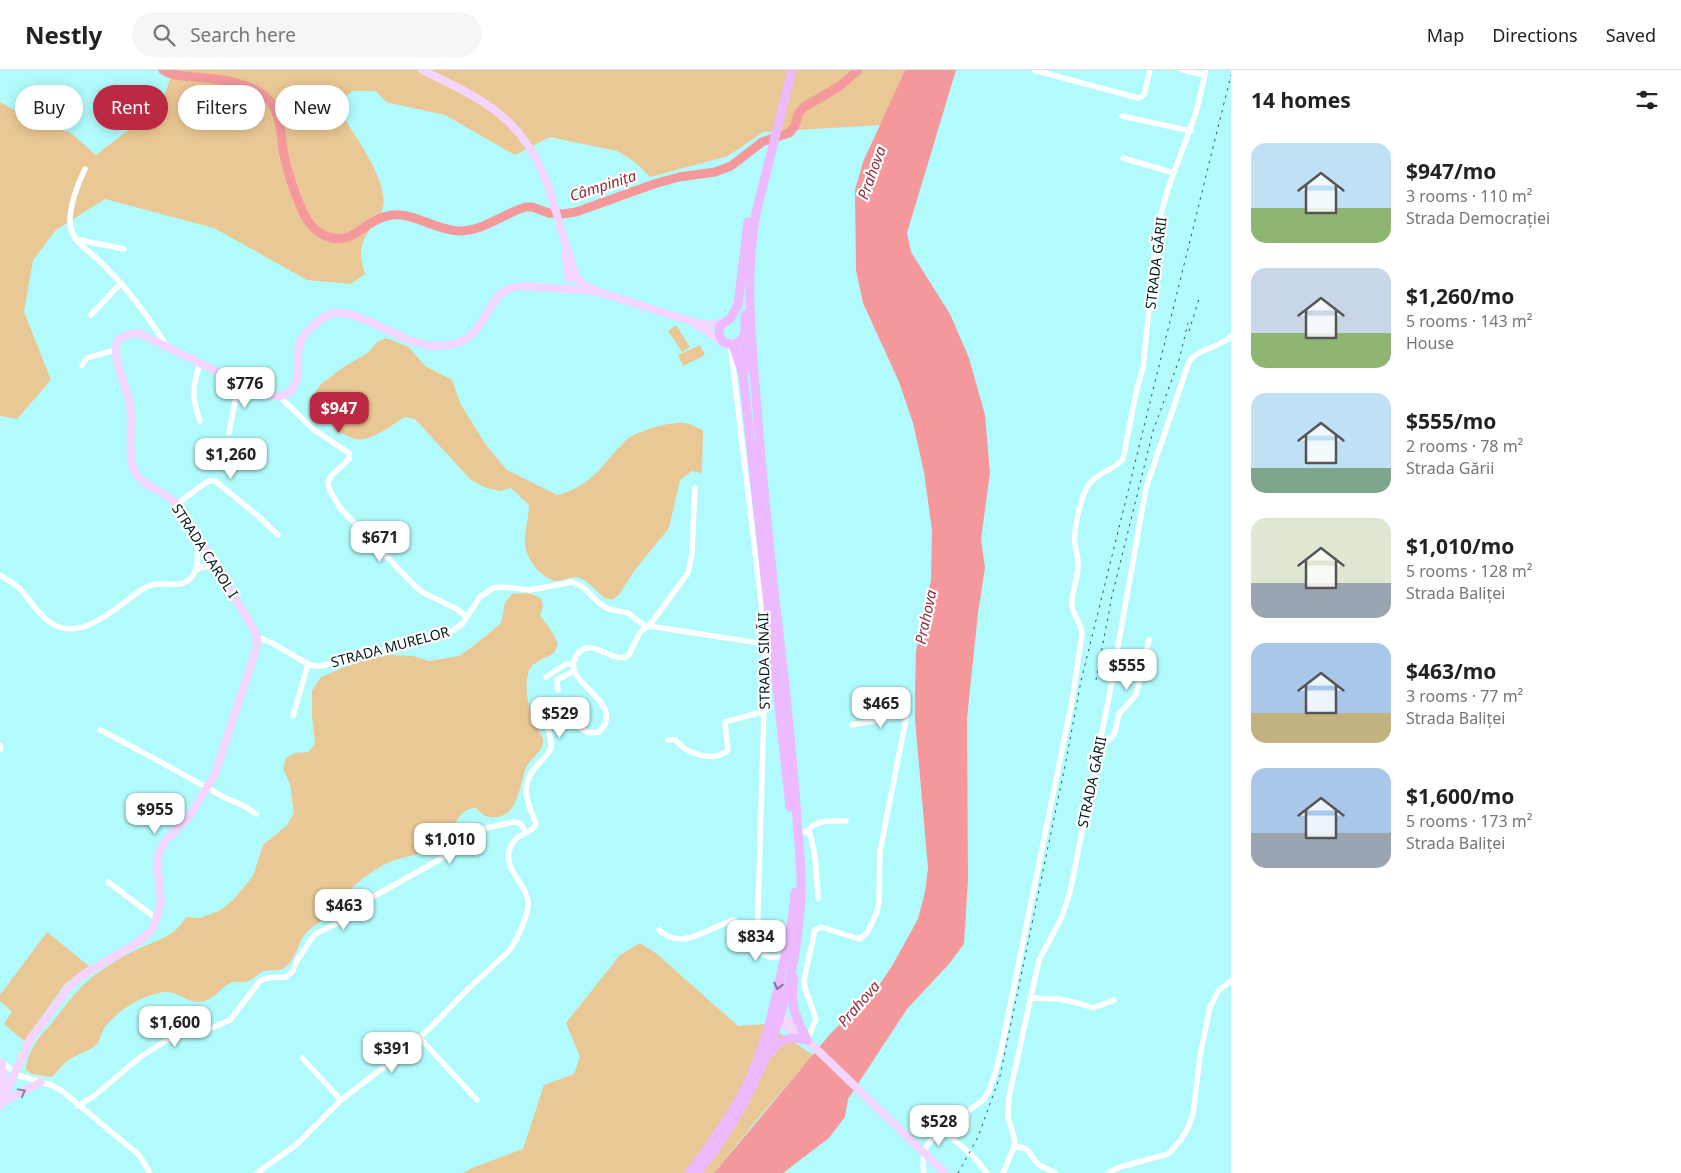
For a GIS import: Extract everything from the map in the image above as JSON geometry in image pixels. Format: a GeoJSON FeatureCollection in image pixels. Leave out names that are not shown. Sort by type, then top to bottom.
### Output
{"type":"FeatureCollection","features":[{"type":"Feature","properties":{"kind":"highway"},"geometry":{"type":"LineString","coordinates":[[760,1072],[775,1016],[795,892],[790,804],[743,374],[740,362],[729,344],[720,338],[719,330],[739,299],[746,239],[778,108],[785,70]]}},
{"type":"Feature","properties":{"kind":"highway"},"geometry":{"type":"LineString","coordinates":[[778,108],[792,70]]}},
{"type":"Feature","properties":{"kind":"highway"},"geometry":{"type":"LineString","coordinates":[[759,440],[748,365],[742,340],[745,332],[748,254],[765,158]]}},
{"type":"Feature","properties":{"kind":"highway"},"geometry":{"type":"LineString","coordinates":[[689,1173],[710,1145],[742,1093],[775,1016],[792,968],[799,916],[803,832],[791,744],[759,440],[750,317],[750,263],[753,228]]}},
{"type":"Feature","properties":{"kind":"highway"},"geometry":{"type":"LineString","coordinates":[[726,321],[739,321],[744,328]]}},
{"type":"Feature","properties":{"kind":"highway"},"geometry":{"type":"LineString","coordinates":[[729,344],[742,340]]}},
{"type":"Feature","properties":{"kind":"highway"},"geometry":{"type":"LineString","coordinates":[[799,916],[800,947],[792,998],[796,1018],[807,1040]]}},
{"type":"Feature","properties":{"kind":"highway"},"geometry":{"type":"LineString","coordinates":[[697,1173],[735,1119],[772,1050],[779,1042],[795,1037],[807,1040]]}},
{"type":"Feature","properties":{"kind":"main road"},"geometry":{"type":"LineString","coordinates":[[422,70],[468,92],[496,111],[510,123],[533,153],[548,188],[562,236],[579,280],[580,287],[573,291]]}},
{"type":"Feature","properties":{"kind":"main road"},"geometry":{"type":"LineString","coordinates":[[562,236],[568,288],[573,291]]}},
{"type":"Feature","properties":{"kind":"main road"},"geometry":{"type":"LineString","coordinates":[[552,288],[575,278],[596,291],[693,322],[709,325],[726,321]]}},
{"type":"Feature","properties":{"kind":"main road"},"geometry":{"type":"LineString","coordinates":[[115,350],[121,338],[133,333],[145,336],[267,396],[280,397],[290,392],[296,380],[299,345],[305,334],[318,321],[330,314],[351,314],[411,340],[439,346],[458,342],[473,334],[495,300],[505,290],[512,287],[596,291]]}},
{"type":"Feature","properties":{"kind":"main road"},"geometry":{"type":"LineString","coordinates":[[693,322],[729,344]]}},
{"type":"Feature","properties":{"kind":"main road","name":"STRADA CAROL I"},"geometry":{"type":"LineString","coordinates":[[115,350],[130,402],[131,460],[133,469],[144,482],[167,495],[178,504],[257,637]]}},
{"type":"Feature","properties":{"kind":"main road"},"geometry":{"type":"LineString","coordinates":[[1,1104],[32,1036],[68,987],[81,976],[144,938],[150,932],[157,919],[160,902],[157,861],[160,850],[166,840],[191,814],[208,788],[220,763],[256,649],[257,637]]}},
{"type":"Feature","properties":{"kind":"main road"},"geometry":{"type":"LineString","coordinates":[[775,1016],[792,1022],[807,1040],[945,1173]]}},
{"type":"Feature","properties":{"kind":"main road"},"geometry":{"type":"LineString","coordinates":[[1,1062],[4,1084],[1,1104]]}},
{"type":"Feature","properties":{"kind":"main road"},"geometry":{"type":"LineString","coordinates":[[1,1104],[40,1082]]}},
{"type":"Feature","properties":{"kind":"street"},"geometry":{"type":"LineString","coordinates":[[1034,70],[1138,98],[1144,95],[1150,70]]}},
{"type":"Feature","properties":{"kind":"street"},"geometry":{"type":"LineString","coordinates":[[1182,70],[1205,72]]}},
{"type":"Feature","properties":{"kind":"street","name":"STRADA GĂRII"},"geometry":{"type":"LineString","coordinates":[[952,1138],[967,1127],[967,1112],[984,1099],[989,1091],[999,1060],[1072,701],[1082,634],[1072,602],[1078,567],[1075,534],[1081,503],[1084,493],[1093,480],[1099,474],[1121,463],[1123,459],[1137,388],[1143,368],[1157,228],[1174,173],[1191,131],[1205,72]]}},
{"type":"Feature","properties":{"kind":"street"},"geometry":{"type":"LineString","coordinates":[[1122,116],[1191,131]]}},
{"type":"Feature","properties":{"kind":"street"},"geometry":{"type":"LineString","coordinates":[[1123,158],[1174,173]]}},
{"type":"Feature","properties":{"kind":"street"},"geometry":{"type":"LineString","coordinates":[[85,169],[75,194],[70,219],[75,239],[121,283],[169,348]]}},
{"type":"Feature","properties":{"kind":"street"},"geometry":{"type":"LineString","coordinates":[[75,239],[124,249]]}},
{"type":"Feature","properties":{"kind":"street"},"geometry":{"type":"LineString","coordinates":[[91,315],[121,283]]}},
{"type":"Feature","properties":{"kind":"street","name":"STRADA GĂRII"},"geometry":{"type":"LineString","coordinates":[[1014,1147],[1008,1117],[1008,1104],[1039,960],[1061,919],[1070,892],[1100,744],[1146,488],[1189,362],[1194,355],[1231,337]]}},
{"type":"Feature","properties":{"kind":"street","name":"STRADA SINĂII"},"geometry":{"type":"LineString","coordinates":[[729,344],[766,644],[759,948],[763,954],[770,957],[785,957]]}},
{"type":"Feature","properties":{"kind":"street"},"geometry":{"type":"LineString","coordinates":[[82,365],[87,358],[115,350]]}},
{"type":"Feature","properties":{"kind":"street"},"geometry":{"type":"LineString","coordinates":[[200,364],[193,390],[200,421]]}},
{"type":"Feature","properties":{"kind":"street"},"geometry":{"type":"LineString","coordinates":[[230,433],[236,396],[230,384],[232,379]]}},
{"type":"Feature","properties":{"kind":"street"},"geometry":{"type":"LineString","coordinates":[[280,397],[313,429],[349,453],[349,459],[331,476],[328,482],[330,490],[341,509],[416,587],[424,593],[458,609],[467,617]]}},
{"type":"Feature","properties":{"kind":"street"},"geometry":{"type":"LineString","coordinates":[[178,504],[208,481],[215,481],[278,534]]}},
{"type":"Feature","properties":{"kind":"street"},"geometry":{"type":"LineString","coordinates":[[558,690],[557,680],[574,668],[576,656],[583,650],[595,648],[619,658],[626,657],[632,651],[640,632],[648,627],[688,573],[692,553],[695,488]]}},
{"type":"Feature","properties":{"kind":"street"},"geometry":{"type":"LineString","coordinates":[[196,533],[196,570]]}},
{"type":"Feature","properties":{"kind":"street"},"geometry":{"type":"LineString","coordinates":[[0,575],[18,588],[45,619],[59,627],[73,628],[88,624],[105,616],[150,585],[184,582],[196,570],[202,567],[216,566]]}},
{"type":"Feature","properties":{"kind":"street","name":"STRADA MURELOR"},"geometry":{"type":"LineString","coordinates":[[308,664],[322,666],[430,639],[458,628],[480,597],[493,588],[503,587],[530,590],[572,582],[583,587],[600,604],[628,614],[648,627]]}},
{"type":"Feature","properties":{"kind":"street"},"geometry":{"type":"LineString","coordinates":[[648,627],[766,644]]}},
{"type":"Feature","properties":{"kind":"street"},"geometry":{"type":"LineString","coordinates":[[257,637],[272,643],[308,664],[293,716]]}},
{"type":"Feature","properties":{"kind":"street"},"geometry":{"type":"LineString","coordinates":[[1100,744],[1112,737],[1119,714],[1136,695],[1149,640]]}},
{"type":"Feature","properties":{"kind":"street"},"geometry":{"type":"LineString","coordinates":[[257,1173],[297,1144],[341,1100],[393,1060],[419,1037],[509,951],[514,944],[528,911],[528,901],[510,866],[508,853],[515,839],[534,829],[536,824],[526,797],[527,782],[532,770],[548,754],[551,747],[546,727],[547,718],[550,714],[557,713],[592,734],[599,732],[606,724],[607,715],[604,707],[574,668],[566,664],[546,677]]}},
{"type":"Feature","properties":{"kind":"street"},"geometry":{"type":"LineString","coordinates":[[668,740],[676,740],[682,748],[697,754],[712,755],[724,753],[728,750],[725,722],[765,711]]}},
{"type":"Feature","properties":{"kind":"street"},"geometry":{"type":"LineString","coordinates":[[807,1040],[816,1019],[804,980],[815,930],[821,927],[859,939],[867,933],[877,912],[880,894],[880,850],[907,714],[852,725]]}},
{"type":"Feature","properties":{"kind":"street"},"geometry":{"type":"LineString","coordinates":[[100,730],[229,799],[245,805],[256,814]]}},
{"type":"Feature","properties":{"kind":"street"},"geometry":{"type":"LineString","coordinates":[[0,745],[1,749]]}},
{"type":"Feature","properties":{"kind":"street"},"geometry":{"type":"LineString","coordinates":[[818,898],[811,838],[803,832],[819,823],[846,821]]}},
{"type":"Feature","properties":{"kind":"street"},"geometry":{"type":"LineString","coordinates":[[78,1106],[94,1096],[139,1058],[170,1038],[190,1030],[212,1028],[230,1020],[260,981],[267,978],[281,979],[290,975],[314,935],[339,922],[362,903],[460,848],[474,832],[513,822],[520,823],[526,832]]}},
{"type":"Feature","properties":{"kind":"street"},"geometry":{"type":"LineString","coordinates":[[108,882],[157,919]]}},
{"type":"Feature","properties":{"kind":"street"},"geometry":{"type":"LineString","coordinates":[[659,930],[664,935],[682,940],[734,920],[747,934],[758,935]]}},
{"type":"Feature","properties":{"kind":"street"},"geometry":{"type":"LineString","coordinates":[[1108,1173],[1120,1167],[1168,1154],[1180,1141],[1188,1128],[1193,1114],[1200,1056],[1210,1006],[1219,990],[1231,981]]}},
{"type":"Feature","properties":{"kind":"street"},"geometry":{"type":"LineString","coordinates":[[1030,998],[1059,999],[1093,1008],[1114,1000]]}},
{"type":"Feature","properties":{"kind":"street"},"geometry":{"type":"LineString","coordinates":[[419,1037],[477,1100]]}},
{"type":"Feature","properties":{"kind":"street"},"geometry":{"type":"LineString","coordinates":[[302,1058],[341,1100]]}},
{"type":"Feature","properties":{"kind":"street"},"geometry":{"type":"LineString","coordinates":[[1,1062],[20,1076],[57,1088],[139,1155],[150,1173]]}},
{"type":"Feature","properties":{"kind":"street"},"geometry":{"type":"LineString","coordinates":[[924,1173],[923,1155],[930,1141],[940,1134],[946,1133],[973,1156],[987,1173]]}},
{"type":"Feature","properties":{"kind":"street"},"geometry":{"type":"LineString","coordinates":[[1002,1173],[1014,1147],[1026,1148],[1036,1163],[1055,1173]]}},
{"type":"Feature","properties":{"kind":"shaded area"},"geometry":{"type":"Polygon","coordinates":[[[173,70],[905,70],[881,125],[763,132],[728,156],[650,177],[635,162],[617,151],[550,137],[515,155],[445,115],[386,102],[376,91],[353,91],[349,94],[349,85],[275,85],[275,130],[349,130],[349,126],[376,171],[381,184],[383,207],[362,246],[361,258],[365,274],[351,284],[307,280],[214,228],[105,199],[56,230],[33,260],[24,312],[51,380],[17,419],[0,416],[0,102],[15,111],[15,130],[63,130],[71,133],[96,155],[130,130],[168,130],[168,85],[173,70]]]}},
{"type":"Feature","properties":{"kind":"shaded area"},"geometry":{"type":"Polygon","coordinates":[[[676,325],[690,347],[682,352],[668,331],[676,325]]]}},
{"type":"Feature","properties":{"kind":"shaded area"},"geometry":{"type":"Polygon","coordinates":[[[386,338],[409,347],[425,366],[452,380],[461,405],[486,445],[507,470],[557,495],[580,486],[588,480],[626,440],[637,433],[663,425],[679,423],[703,430],[702,473],[692,471],[680,480],[669,528],[634,571],[619,595],[613,599],[606,599],[582,579],[575,577],[555,581],[542,574],[530,560],[525,545],[529,505],[511,488],[500,491],[486,488],[470,479],[415,419],[405,417],[374,436],[356,439],[340,432],[326,419],[313,397],[320,385],[342,368],[369,352],[377,342],[386,338]]]}},
{"type":"Feature","properties":{"kind":"shaded area"},"geometry":{"type":"Polygon","coordinates":[[[700,345],[705,355],[683,366],[678,355],[700,345]]]}},
{"type":"Feature","properties":{"kind":"shaded area"},"geometry":{"type":"Polygon","coordinates":[[[528,593],[541,598],[543,605],[540,616],[558,643],[554,653],[532,666],[529,670],[527,687],[529,707],[543,743],[526,768],[517,798],[509,811],[504,815],[490,817],[476,808],[470,809],[460,816],[445,839],[435,847],[391,862],[372,872],[355,885],[328,915],[305,934],[292,960],[283,969],[264,971],[248,981],[232,982],[208,1000],[198,1002],[168,992],[146,997],[129,1005],[108,1023],[95,1046],[68,1061],[52,1077],[32,1074],[26,1070],[28,1057],[38,1039],[85,983],[108,966],[171,933],[177,929],[186,917],[200,918],[219,911],[233,900],[253,876],[263,845],[287,825],[294,813],[290,784],[283,769],[286,758],[295,753],[308,752],[315,744],[312,691],[321,677],[357,662],[388,655],[413,656],[429,661],[459,656],[501,623],[505,603],[512,594],[528,593]]]}},
{"type":"Feature","properties":{"kind":"shaded area"},"geometry":{"type":"Polygon","coordinates":[[[47,932],[89,966],[65,984],[24,1041],[4,1024],[12,1012],[0,1001],[0,995],[47,932]]]}},
{"type":"Feature","properties":{"kind":"shaded area"},"geometry":{"type":"Polygon","coordinates":[[[640,943],[657,954],[738,1026],[766,1024],[813,1055],[714,1173],[463,1173],[523,1149],[544,1085],[574,1074],[580,1057],[566,1023],[620,955],[640,943]]]}},
{"type":"Feature","properties":{"kind":"water","name":"Prahova"},"geometry":{"type":"Polygon","coordinates":[[[905,70],[956,70],[907,233],[911,252],[950,314],[969,358],[985,415],[990,473],[981,539],[985,568],[978,613],[967,718],[968,879],[964,944],[949,964],[907,1009],[848,1099],[845,1117],[829,1138],[783,1173],[714,1173],[831,1033],[878,987],[918,919],[925,892],[928,868],[915,719],[915,693],[916,651],[931,580],[932,530],[924,472],[913,423],[899,382],[863,303],[856,270],[855,190],[863,162],[905,70]]]}},
{"type":"Feature","properties":{"kind":"waterway","name":"Câmpinița"},"geometry":{"type":"LineString","coordinates":[[163,70],[178,75],[236,83],[255,90],[270,101],[277,114],[283,152],[302,210],[311,225],[323,235],[339,239],[356,233],[378,219],[392,215],[417,219],[450,230],[467,231],[476,229],[526,207],[532,207],[549,213],[576,212],[654,184],[679,177],[715,172],[731,166],[762,142],[789,133],[795,126],[798,114],[804,107],[840,86],[858,70]]}},
{"type":"Feature","properties":{"kind":"railway"},"geometry":{"type":"LineString","coordinates":[[958,1173],[978,1137],[1000,1076],[1081,681],[1231,75]]}},
{"type":"Feature","properties":{"kind":"railway"},"geometry":{"type":"LineString","coordinates":[[1189,331],[1200,296]]}},
{"type":"Feature","properties":{"kind":"railway"},"geometry":{"type":"LineString","coordinates":[[1096,680],[1112,596],[1153,431],[1179,360],[1188,323]]}}]}
